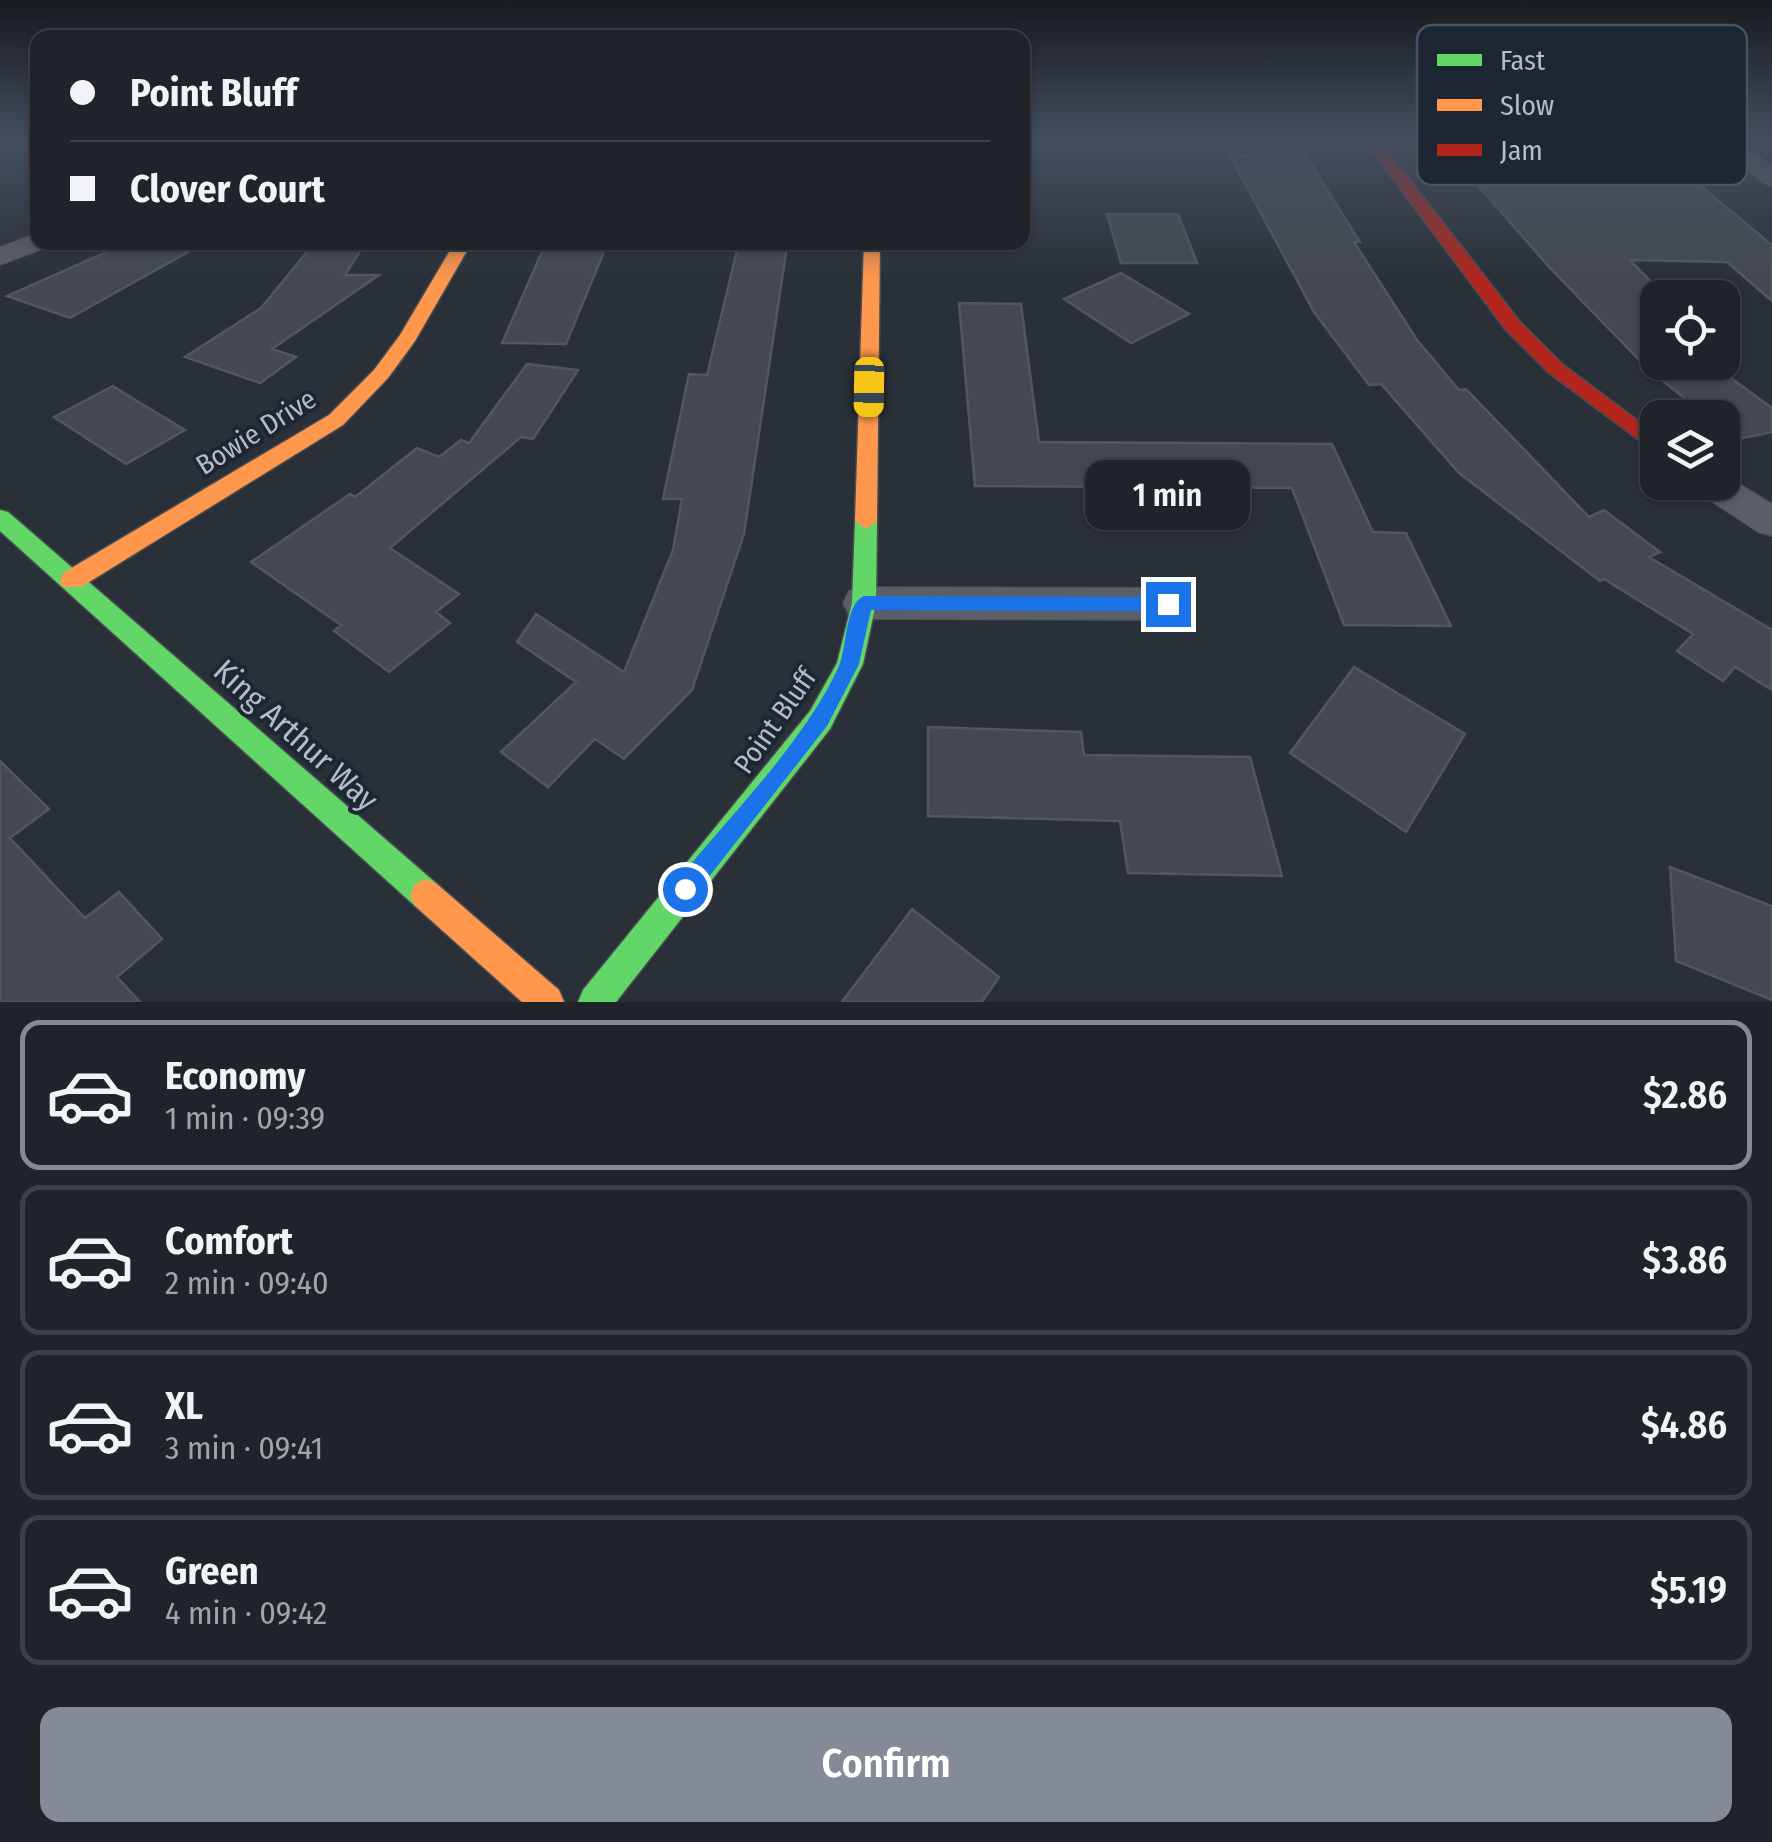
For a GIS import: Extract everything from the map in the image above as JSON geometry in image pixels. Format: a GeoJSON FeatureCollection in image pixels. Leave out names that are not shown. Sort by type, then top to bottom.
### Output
{"type":"FeatureCollection","features":[{"type":"Feature","properties":{"kind":"street"},"geometry":{"type":"LineString","coordinates":[[1407,187],[1513,326],[1570,380],[1640,433]]}},
{"type":"Feature","properties":{"kind":"street"},"geometry":{"type":"LineString","coordinates":[[0,257],[30,244]]}},
{"type":"Feature","properties":{"kind":"street","name":"Bowie Drive"},"geometry":{"type":"LineString","coordinates":[[72,580],[336,420],[382,374],[408,338],[459,250]]}},
{"type":"Feature","properties":{"kind":"street","name":"Point Bluff"},"geometry":{"type":"LineString","coordinates":[[595,1002],[820,720],[850,664],[864,603],[872,250]]}},
{"type":"Feature","properties":{"kind":"street"},"geometry":{"type":"LineString","coordinates":[[1737,500],[1772,522]]}},
{"type":"Feature","properties":{"kind":"street","name":"King Arthur Way"},"geometry":{"type":"LineString","coordinates":[[0,518],[547,1002]]}},
{"type":"Feature","properties":{"kind":"street"},"geometry":{"type":"LineString","coordinates":[[864,603],[1168,604]]}},
{"type":"Feature","properties":{"kind":"building"},"geometry":{"type":"Polygon","coordinates":[[[1247,187],[1325,187],[1360,242],[1354,242],[1417,340],[1459,390],[1466,389],[1589,517],[1604,510],[1660,552],[1649,557],[1772,630],[1772,690],[1735,667],[1723,681],[1677,651],[1693,634],[1604,579],[1600,581],[1459,473],[1381,384],[1369,385],[1314,312],[1247,187]]]}},
{"type":"Feature","properties":{"kind":"building"},"geometry":{"type":"Polygon","coordinates":[[[1479,187],[1702,187],[1772,245],[1772,301],[1727,262],[1630,260],[1649,280],[1640,280],[1640,361],[1549,267],[1479,187]]]}},
{"type":"Feature","properties":{"kind":"building"},"geometry":{"type":"Polygon","coordinates":[[[1107,214],[1178,214],[1197,263],[1121,263],[1107,214]]]}},
{"type":"Feature","properties":{"kind":"building"},"geometry":{"type":"Polygon","coordinates":[[[111,250],[192,250],[70,318],[7,296],[111,250]]]}},
{"type":"Feature","properties":{"kind":"building"},"geometry":{"type":"Polygon","coordinates":[[[308,250],[361,250],[345,275],[379,275],[272,349],[296,357],[260,383],[185,357],[261,308],[308,250]]]}},
{"type":"Feature","properties":{"kind":"building"},"geometry":{"type":"Polygon","coordinates":[[[543,250],[605,250],[566,344],[502,343],[543,250]]]}},
{"type":"Feature","properties":{"kind":"building"},"geometry":{"type":"Polygon","coordinates":[[[737,250],[786,250],[744,534],[692,690],[624,759],[595,739],[548,787],[501,752],[576,682],[517,642],[536,614],[624,672],[673,550],[682,499],[663,499],[689,374],[707,375],[737,250]]]}},
{"type":"Feature","properties":{"kind":"building"},"geometry":{"type":"Polygon","coordinates":[[[1121,273],[1189,314],[1131,343],[1064,299],[1121,273]]]}},
{"type":"Feature","properties":{"kind":"building"},"geometry":{"type":"Polygon","coordinates":[[[959,303],[1021,304],[1039,442],[1332,444],[1373,532],[1406,533],[1451,626],[1344,625],[1292,488],[975,486],[959,303]]]}},
{"type":"Feature","properties":{"kind":"building"},"geometry":{"type":"Polygon","coordinates":[[[527,364],[578,370],[533,439],[521,437],[390,548],[459,594],[436,612],[450,623],[389,672],[334,631],[341,625],[251,562],[350,494],[355,497],[417,448],[439,457],[461,440],[469,443],[527,364]]]}},
{"type":"Feature","properties":{"kind":"building"},"geometry":{"type":"Polygon","coordinates":[[[1661,380],[1734,380],[1772,408],[1772,432],[1740,439],[1740,400],[1687,400],[1661,380]]]}},
{"type":"Feature","properties":{"kind":"building"},"geometry":{"type":"Polygon","coordinates":[[[113,386],[185,430],[126,464],[54,417],[113,386]]]}},
{"type":"Feature","properties":{"kind":"building"},"geometry":{"type":"Polygon","coordinates":[[[1354,667],[1465,734],[1406,832],[1290,753],[1354,667]]]}},
{"type":"Feature","properties":{"kind":"building"},"geometry":{"type":"Polygon","coordinates":[[[928,727],[1081,732],[1084,755],[1250,757],[1282,876],[1128,873],[1120,821],[928,816],[928,727]]]}},
{"type":"Feature","properties":{"kind":"building"},"geometry":{"type":"Polygon","coordinates":[[[0,761],[49,809],[10,838],[85,918],[119,892],[162,939],[117,977],[140,1002],[0,1002],[0,761]]]}},
{"type":"Feature","properties":{"kind":"building"},"geometry":{"type":"Polygon","coordinates":[[[1670,867],[1772,906],[1772,1000],[1676,961],[1670,867]]]}},
{"type":"Feature","properties":{"kind":"building"},"geometry":{"type":"Polygon","coordinates":[[[912,909],[999,977],[982,1002],[842,1002],[912,909]]]}},
{"type":"Feature","properties":{"kind":"traffic: fast"},"geometry":{"type":"LineString","coordinates":[[0,518],[426,895]]}},
{"type":"Feature","properties":{"kind":"traffic: fast"},"geometry":{"type":"LineString","coordinates":[[595,1002],[820,720],[850,664],[864,603],[866,521]]}},
{"type":"Feature","properties":{"kind":"traffic: slow"},"geometry":{"type":"LineString","coordinates":[[72,580],[336,420],[381,374],[408,337],[459,250]]}},
{"type":"Feature","properties":{"kind":"traffic: slow"},"geometry":{"type":"LineString","coordinates":[[866,521],[872,250]]}},
{"type":"Feature","properties":{"kind":"traffic: slow"},"geometry":{"type":"LineString","coordinates":[[426,895],[547,1002]]}},
{"type":"Feature","properties":{"kind":"traffic: jam"},"geometry":{"type":"LineString","coordinates":[[1407,187],[1513,326],[1555,368],[1640,433]]}},
{"type":"Feature","properties":{"kind":"route"},"geometry":{"type":"LineString","coordinates":[[685,889],[820,720],[850,664],[864,603],[1168,604]]}}]}
